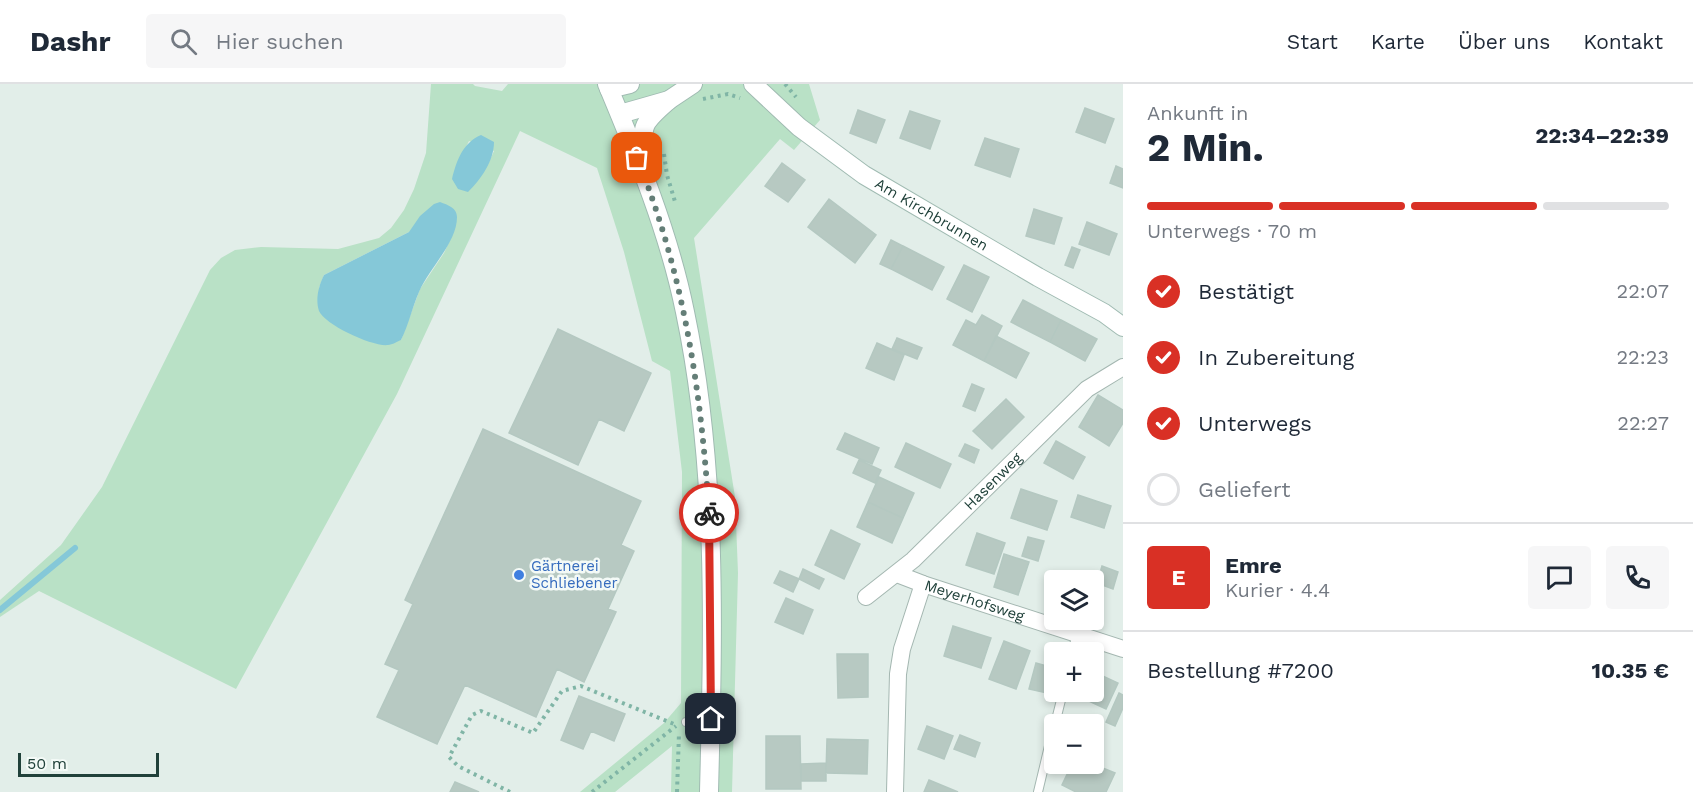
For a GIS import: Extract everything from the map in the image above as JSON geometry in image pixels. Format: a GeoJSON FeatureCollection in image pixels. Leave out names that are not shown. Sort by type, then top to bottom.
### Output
{"type":"FeatureCollection","features":[{"type":"Feature","properties":{"kind":"main road"},"geometry":{"type":"LineString","coordinates":[[630,84],[608,86],[646,180],[670,255],[685,311],[700,402],[709,513],[711,719],[709,792]]}},
{"type":"Feature","properties":{"kind":"main road"},"geometry":{"type":"LineString","coordinates":[[620,114],[695,92]]}},
{"type":"Feature","properties":{"kind":"main road","name":"Am Kirchbrunnen"},"geometry":{"type":"LineString","coordinates":[[750,92],[864,175],[1104,313],[1123,327]]}},
{"type":"Feature","properties":{"kind":"main road"},"geometry":{"type":"LineString","coordinates":[[646,180],[642,134],[646,122],[669,100]]}},
{"type":"Feature","properties":{"kind":"street","name":"Hasenweg"},"geometry":{"type":"LineString","coordinates":[[866,597],[897,574],[1087,389],[1123,367]]}},
{"type":"Feature","properties":{"kind":"street","name":"Meyerhofsweg"},"geometry":{"type":"LineString","coordinates":[[897,574],[1123,649]]}},
{"type":"Feature","properties":{"kind":"street"},"geometry":{"type":"LineString","coordinates":[[895,792],[898,674],[902,649],[923,584]]}},
{"type":"Feature","properties":{"kind":"lane"},"geometry":{"type":"LineString","coordinates":[[1075,642],[1077,634]]}},
{"type":"Feature","properties":{"kind":"lane"},"geometry":{"type":"LineString","coordinates":[[687,722],[711,719]]}},
{"type":"Feature","properties":{"kind":"lane"},"geometry":{"type":"LineString","coordinates":[[1038,792],[1044,768]]}},
{"type":"Feature","properties":{"kind":"path"},"geometry":{"type":"LineString","coordinates":[[695,92],[728,94],[750,92]]}},
{"type":"Feature","properties":{"kind":"path"},"geometry":{"type":"LineString","coordinates":[[510,792],[458,766],[449,757],[472,716],[481,711],[533,733],[562,691],[581,686],[679,725],[678,792]]}},
{"type":"Feature","properties":{"kind":"path"},"geometry":{"type":"LineString","coordinates":[[592,792],[677,725]]}},
{"type":"Feature","properties":{"kind":"green space"},"geometry":{"type":"Polygon","coordinates":[[[431,84],[473,84],[502,91],[508,84],[809,84],[820,120],[794,150],[780,139],[694,238],[735,497],[738,573],[732,792],[671,792],[672,746],[615,792],[580,792],[664,723],[681,703],[682,472],[670,371],[652,361],[624,252],[597,168],[520,131],[397,394],[236,689],[39,591],[0,617],[0,600],[61,545],[102,487],[210,270],[221,258],[235,250],[261,247],[338,249],[379,238],[391,228],[404,210],[426,153],[431,84]],[[469,141],[455,169],[488,164],[494,151],[469,141]],[[409,232],[324,275],[319,288],[401,340],[420,289],[444,253],[451,238],[409,232]]]}},
{"type":"Feature","properties":{"kind":"water"},"geometry":{"type":"Polygon","coordinates":[[[481,135],[494,142],[492,156],[482,175],[468,192],[458,189],[452,179],[459,158],[465,147],[481,135]]]}},
{"type":"Feature","properties":{"kind":"water"},"geometry":{"type":"Polygon","coordinates":[[[440,202],[455,211],[456,227],[448,246],[419,292],[401,340],[393,344],[381,345],[350,334],[323,317],[317,302],[324,275],[409,232],[420,216],[434,204],[440,202]]]}},
{"type":"Feature","properties":{"kind":"building"},"geometry":{"type":"Polygon","coordinates":[[[1085,108],[1114,119],[1105,143],[1076,132],[1085,108]]]}},
{"type":"Feature","properties":{"kind":"building"},"geometry":{"type":"Polygon","coordinates":[[[858,110],[885,120],[876,143],[850,133],[858,110]]]}},
{"type":"Feature","properties":{"kind":"building"},"geometry":{"type":"Polygon","coordinates":[[[910,111],[940,121],[930,149],[900,138],[910,111]]]}},
{"type":"Feature","properties":{"kind":"building"},"geometry":{"type":"Polygon","coordinates":[[[985,138],[1019,149],[1010,177],[975,165],[985,138]]]}},
{"type":"Feature","properties":{"kind":"building"},"geometry":{"type":"Polygon","coordinates":[[[782,163],[805,180],[788,202],[765,186],[782,163]]]}},
{"type":"Feature","properties":{"kind":"building"},"geometry":{"type":"Polygon","coordinates":[[[1116,166],[1123,169],[1123,188],[1110,183],[1116,166]]]}},
{"type":"Feature","properties":{"kind":"building"},"geometry":{"type":"Polygon","coordinates":[[[829,199],[876,235],[855,263],[808,227],[829,199]]]}},
{"type":"Feature","properties":{"kind":"building"},"geometry":{"type":"Polygon","coordinates":[[[1034,209],[1062,218],[1054,244],[1026,236],[1034,209]]]}},
{"type":"Feature","properties":{"kind":"building"},"geometry":{"type":"Polygon","coordinates":[[[1087,222],[1117,234],[1109,255],[1079,244],[1087,222]]]}},
{"type":"Feature","properties":{"kind":"building"},"geometry":{"type":"Polygon","coordinates":[[[891,240],[903,246],[891,269],[880,264],[891,240]]]}},
{"type":"Feature","properties":{"kind":"building"},"geometry":{"type":"Polygon","coordinates":[[[903,246],[944,267],[932,290],[891,269],[903,246]]]}},
{"type":"Feature","properties":{"kind":"building"},"geometry":{"type":"Polygon","coordinates":[[[1072,247],[1080,250],[1073,268],[1065,265],[1072,247]]]}},
{"type":"Feature","properties":{"kind":"building"},"geometry":{"type":"Polygon","coordinates":[[[964,265],[989,277],[972,312],[947,299],[964,265]]]}},
{"type":"Feature","properties":{"kind":"building"},"geometry":{"type":"Polygon","coordinates":[[[1023,300],[1061,320],[1050,342],[1011,322],[1023,300]]]}},
{"type":"Feature","properties":{"kind":"building"},"geometry":{"type":"Polygon","coordinates":[[[982,315],[1002,326],[984,361],[953,345],[966,320],[976,325],[982,315]]]}},
{"type":"Feature","properties":{"kind":"building"},"geometry":{"type":"Polygon","coordinates":[[[1061,320],[1097,339],[1085,361],[1050,342],[1061,320]]]}},
{"type":"Feature","properties":{"kind":"building"},"geometry":{"type":"Polygon","coordinates":[[[558,329],[651,373],[624,431],[599,419],[578,465],[509,433],[558,329]]]}},
{"type":"Feature","properties":{"kind":"building"},"geometry":{"type":"Polygon","coordinates":[[[996,336],[1029,353],[1016,378],[984,361],[996,336]]]}},
{"type":"Feature","properties":{"kind":"building"},"geometry":{"type":"Polygon","coordinates":[[[897,338],[922,348],[917,359],[892,349],[897,338]]]}},
{"type":"Feature","properties":{"kind":"building"},"geometry":{"type":"Polygon","coordinates":[[[877,343],[904,355],[894,380],[866,368],[877,343]]]}},
{"type":"Feature","properties":{"kind":"building"},"geometry":{"type":"Polygon","coordinates":[[[972,384],[984,389],[975,411],[963,406],[972,384]]]}},
{"type":"Feature","properties":{"kind":"building"},"geometry":{"type":"Polygon","coordinates":[[[1098,395],[1123,410],[1123,423],[1109,446],[1079,427],[1098,395]]]}},
{"type":"Feature","properties":{"kind":"building"},"geometry":{"type":"Polygon","coordinates":[[[1006,399],[1024,417],[992,449],[973,431],[1006,399]]]}},
{"type":"Feature","properties":{"kind":"building","name":"Gärtnerei Schliebener"},"geometry":{"type":"Polygon","coordinates":[[[483,429],[641,501],[621,545],[634,551],[608,609],[616,612],[584,682],[557,669],[536,717],[465,685],[437,744],[377,717],[399,670],[385,664],[413,604],[405,600],[483,429]]]}},
{"type":"Feature","properties":{"kind":"building"},"geometry":{"type":"Polygon","coordinates":[[[845,433],[879,448],[872,464],[837,449],[845,433]]]}},
{"type":"Feature","properties":{"kind":"building"},"geometry":{"type":"Polygon","coordinates":[[[1056,441],[1085,457],[1073,479],[1044,463],[1056,441]]]}},
{"type":"Feature","properties":{"kind":"building"},"geometry":{"type":"Polygon","coordinates":[[[906,443],[951,464],[940,488],[895,467],[906,443]]]}},
{"type":"Feature","properties":{"kind":"building"},"geometry":{"type":"Polygon","coordinates":[[[965,444],[979,450],[974,463],[959,456],[965,444]]]}},
{"type":"Feature","properties":{"kind":"building"},"geometry":{"type":"Polygon","coordinates":[[[859,460],[881,470],[875,483],[853,473],[859,460]]]}},
{"type":"Feature","properties":{"kind":"building"},"geometry":{"type":"Polygon","coordinates":[[[879,477],[914,493],[903,518],[868,502],[879,477]]]}},
{"type":"Feature","properties":{"kind":"building"},"geometry":{"type":"Polygon","coordinates":[[[1021,489],[1057,501],[1047,530],[1011,518],[1021,489]]]}},
{"type":"Feature","properties":{"kind":"building"},"geometry":{"type":"Polygon","coordinates":[[[1078,495],[1111,506],[1104,528],[1071,517],[1078,495]]]}},
{"type":"Feature","properties":{"kind":"building"},"geometry":{"type":"Polygon","coordinates":[[[868,502],[903,518],[892,543],[857,527],[868,502]]]}},
{"type":"Feature","properties":{"kind":"building"},"geometry":{"type":"Polygon","coordinates":[[[831,530],[860,544],[844,579],[815,565],[831,530]]]}},
{"type":"Feature","properties":{"kind":"building"},"geometry":{"type":"Polygon","coordinates":[[[977,533],[1005,543],[994,574],[966,565],[977,533]]]}},
{"type":"Feature","properties":{"kind":"building"},"geometry":{"type":"Polygon","coordinates":[[[1028,537],[1044,541],[1038,561],[1022,556],[1028,537]]]}},
{"type":"Feature","properties":{"kind":"building"},"geometry":{"type":"Polygon","coordinates":[[[1004,554],[1029,562],[1018,595],[994,587],[1004,554]]]}},
{"type":"Feature","properties":{"kind":"building"},"geometry":{"type":"Polygon","coordinates":[[[1102,566],[1118,572],[1113,589],[1104,586],[1104,570],[1101,570],[1102,566]]]}},
{"type":"Feature","properties":{"kind":"building"},"geometry":{"type":"Polygon","coordinates":[[[803,569],[824,579],[819,589],[799,579],[803,569]]]}},
{"type":"Feature","properties":{"kind":"building"},"geometry":{"type":"Polygon","coordinates":[[[780,571],[799,579],[793,592],[774,583],[780,571]]]}},
{"type":"Feature","properties":{"kind":"building"},"geometry":{"type":"Polygon","coordinates":[[[786,598],[813,610],[803,634],[775,622],[786,598]]]}},
{"type":"Feature","properties":{"kind":"building"},"geometry":{"type":"Polygon","coordinates":[[[953,626],[991,638],[981,668],[944,656],[953,626]]]}},
{"type":"Feature","properties":{"kind":"building"},"geometry":{"type":"Polygon","coordinates":[[[1004,641],[1030,651],[1016,689],[989,679],[1004,641]]]}},
{"type":"Feature","properties":{"kind":"building"},"geometry":{"type":"Polygon","coordinates":[[[837,654],[868,654],[868,697],[838,698],[837,654]]]}},
{"type":"Feature","properties":{"kind":"building"},"geometry":{"type":"Polygon","coordinates":[[[1036,663],[1044,665],[1044,692],[1029,689],[1036,663]]]}},
{"type":"Feature","properties":{"kind":"building"},"geometry":{"type":"Polygon","coordinates":[[[1104,677],[1118,683],[1106,709],[1091,702],[1104,702],[1104,677]]]}},
{"type":"Feature","properties":{"kind":"building"},"geometry":{"type":"Polygon","coordinates":[[[1119,693],[1123,695],[1123,708],[1115,726],[1106,722],[1119,693]]]}},
{"type":"Feature","properties":{"kind":"building"},"geometry":{"type":"Polygon","coordinates":[[[579,696],[625,714],[614,741],[591,731],[583,749],[561,740],[579,696]]]}},
{"type":"Feature","properties":{"kind":"building"},"geometry":{"type":"Polygon","coordinates":[[[927,726],[953,736],[944,759],[918,749],[927,726]]]}},
{"type":"Feature","properties":{"kind":"building"},"geometry":{"type":"Polygon","coordinates":[[[960,735],[980,743],[975,757],[954,749],[960,735]]]}},
{"type":"Feature","properties":{"kind":"building"},"geometry":{"type":"Polygon","coordinates":[[[766,736],[800,736],[801,789],[766,789],[766,736]]]}},
{"type":"Feature","properties":{"kind":"building"},"geometry":{"type":"Polygon","coordinates":[[[827,739],[868,740],[867,774],[826,773],[827,739]]]}},
{"type":"Feature","properties":{"kind":"building"},"geometry":{"type":"Polygon","coordinates":[[[826,763],[826,781],[801,781],[801,764],[826,763]]]}},
{"type":"Feature","properties":{"kind":"building"},"geometry":{"type":"Polygon","coordinates":[[[1104,768],[1115,773],[1106,792],[1076,792],[1062,785],[1067,774],[1104,774],[1104,768]]]}},
{"type":"Feature","properties":{"kind":"building"},"geometry":{"type":"Polygon","coordinates":[[[929,780],[958,792],[924,792],[929,780]]]}},
{"type":"Feature","properties":{"kind":"building"},"geometry":{"type":"Polygon","coordinates":[[[455,782],[479,792],[450,792],[455,782]]]}},
{"type":"Feature","properties":{"kind":"waterway"},"geometry":{"type":"LineString","coordinates":[[0,610],[75,548]]}},
{"type":"Feature","properties":{"kind":"way so far"},"geometry":{"type":"LineString","coordinates":[[637,158],[670,255],[685,311],[700,402],[709,513]]}},
{"type":"Feature","properties":{"kind":"place","name":"Gärtnerei Schliebener"},"geometry":{"type":"Point","coordinates":[519,575]}},
{"type":"Feature","properties":{"kind":"route"},"geometry":{"type":"LineString","coordinates":[[709,513],[711,719]]}}]}
